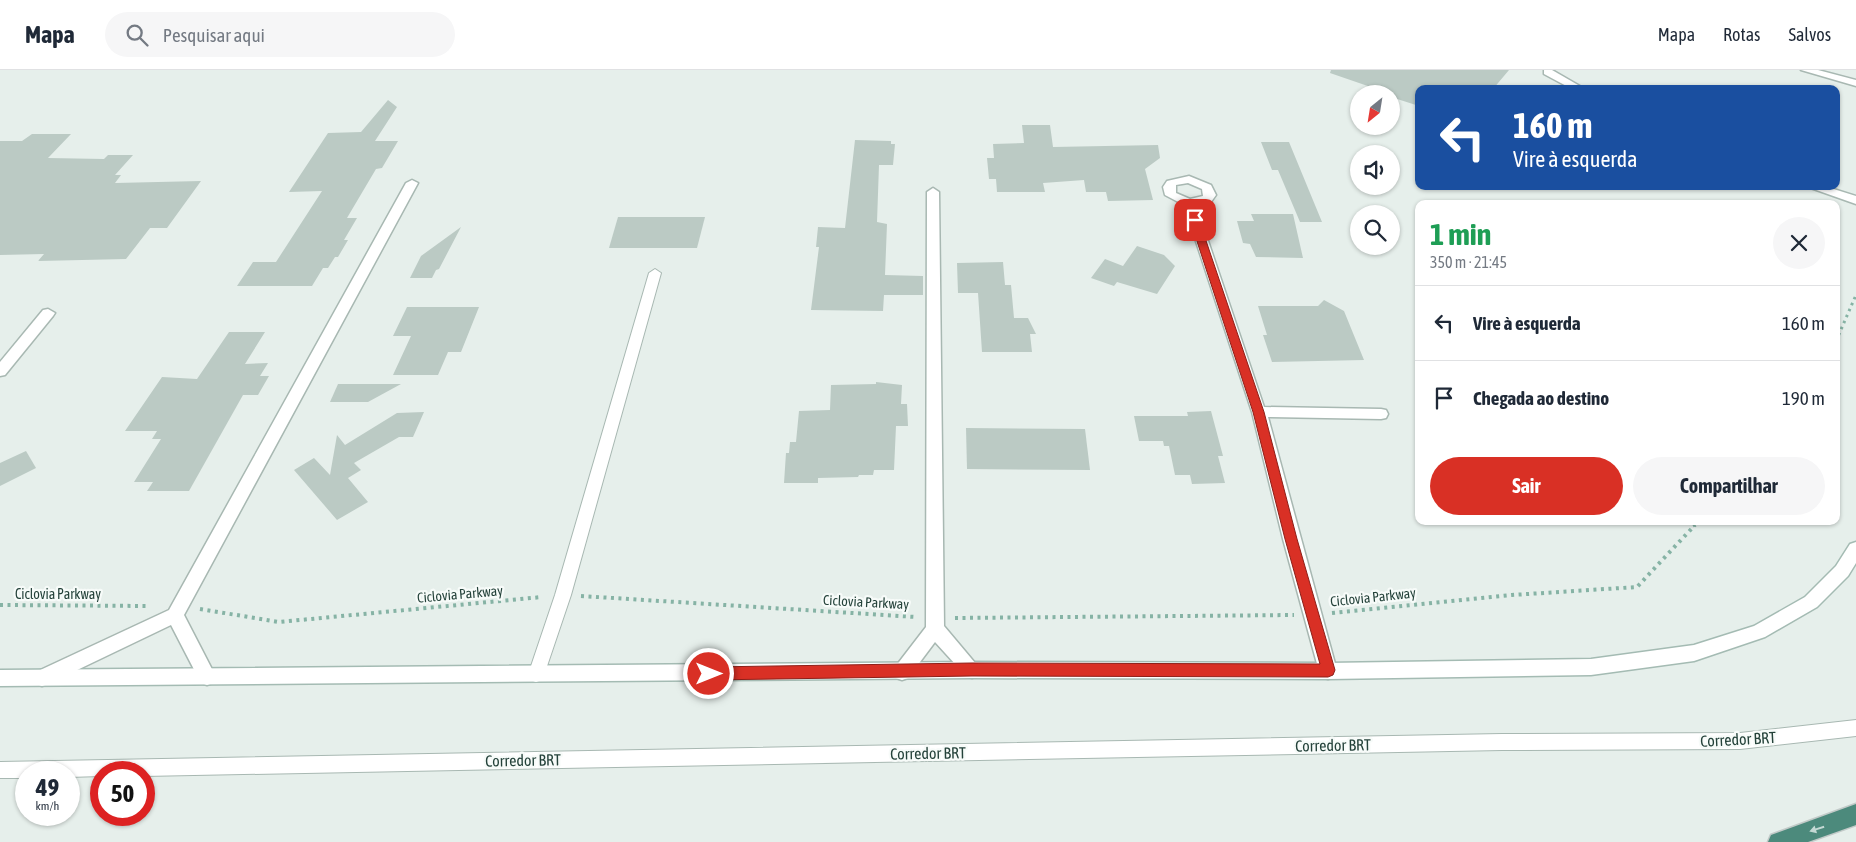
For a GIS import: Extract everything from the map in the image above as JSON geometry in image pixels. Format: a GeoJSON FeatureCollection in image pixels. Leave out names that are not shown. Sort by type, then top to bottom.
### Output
{"type":"FeatureCollection","features":[{"type":"Feature","properties":{"kind":"highway"},"geometry":{"type":"LineString","coordinates":[[1778,842],[1850,818],[1856,814]]}},
{"type":"Feature","properties":{"kind":"street"},"geometry":{"type":"LineString","coordinates":[[1806,70],[1856,83]]}},
{"type":"Feature","properties":{"kind":"street"},"geometry":{"type":"LineString","coordinates":[[1548,72],[1572,85]]}},
{"type":"Feature","properties":{"kind":"street"},"geometry":{"type":"LineString","coordinates":[[42,678],[178,610],[412,182]]}},
{"type":"Feature","properties":{"kind":"street"},"geometry":{"type":"LineString","coordinates":[[1825,190],[1856,200]]}},
{"type":"Feature","properties":{"kind":"street"},"geometry":{"type":"LineString","coordinates":[[902,672],[935,623],[933,192]]}},
{"type":"Feature","properties":{"kind":"street"},"geometry":{"type":"LineString","coordinates":[[1189,203],[1259,412],[1291,539],[1328,670]]}},
{"type":"Feature","properties":{"kind":"street"},"geometry":{"type":"LineString","coordinates":[[0,371],[48,313]]}},
{"type":"Feature","properties":{"kind":"street"},"geometry":{"type":"LineString","coordinates":[[1259,412],[1381,414]]}},
{"type":"Feature","properties":{"kind":"street"},"geometry":{"type":"LineString","coordinates":[[0,678],[1591,667],[1694,654],[1759,632],[1811,602],[1842,571],[1856,549]]}},
{"type":"Feature","properties":{"kind":"street"},"geometry":{"type":"LineString","coordinates":[[178,610],[207,677]]}},
{"type":"Feature","properties":{"kind":"street"},"geometry":{"type":"LineString","coordinates":[[935,623],[972,670]]}},
{"type":"Feature","properties":{"kind":"lane"},"geometry":{"type":"LineString","coordinates":[[536,675],[563,596],[655,273]]}},
{"type":"Feature","properties":{"kind":"lane","name":"Corredor BRT"},"geometry":{"type":"LineString","coordinates":[[0,770],[1502,742],[1740,741],[1856,728]]}},
{"type":"Feature","properties":{"kind":"path"},"geometry":{"type":"LineString","coordinates":[[1840,332],[1856,295]]}},
{"type":"Feature","properties":{"kind":"path","name":"Ciclovia Parkway"},"geometry":{"type":"LineString","coordinates":[[0,604],[178,610],[278,622],[563,596],[935,623],[1313,615],[1512,595],[1637,587],[1695,525]]}},
{"type":"Feature","properties":{"kind":"building"},"geometry":{"type":"Polygon","coordinates":[[[1331,70],[1509,70],[1496,85],[1415,85],[1415,105],[1400,100],[1400,85],[1365,85],[1330,73],[1331,70]]]}},
{"type":"Feature","properties":{"kind":"building"},"geometry":{"type":"Polygon","coordinates":[[[388,100],[397,107],[375,141],[398,141],[382,168],[376,169],[347,218],[357,218],[344,240],[348,240],[338,257],[335,257],[328,268],[323,268],[312,286],[237,286],[253,262],[276,262],[322,191],[289,192],[328,133],[361,132],[388,100]]]}},
{"type":"Feature","properties":{"kind":"building"},"geometry":{"type":"Polygon","coordinates":[[[1022,125],[1050,125],[1053,147],[1158,145],[1160,158],[1145,169],[1153,200],[1108,201],[1106,192],[1086,192],[1084,180],[1043,183],[1045,192],[997,192],[996,179],[989,179],[987,158],[994,158],[993,144],[1024,143],[1022,125]]]}},
{"type":"Feature","properties":{"kind":"building"},"geometry":{"type":"Polygon","coordinates":[[[32,134],[71,134],[48,158],[104,159],[108,155],[133,155],[115,175],[121,175],[115,183],[201,181],[167,228],[150,228],[126,259],[38,261],[44,254],[0,255],[0,141],[22,141],[32,134]]]}},
{"type":"Feature","properties":{"kind":"building"},"geometry":{"type":"Polygon","coordinates":[[[855,140],[891,141],[891,144],[895,144],[893,165],[879,165],[877,222],[887,224],[885,275],[923,276],[923,295],[884,295],[883,311],[811,310],[819,247],[816,247],[818,227],[845,228],[855,140]]]}},
{"type":"Feature","properties":{"kind":"building"},"geometry":{"type":"Polygon","coordinates":[[[1261,142],[1289,142],[1322,222],[1300,222],[1278,170],[1272,170],[1261,142]]]}},
{"type":"Feature","properties":{"kind":"building"},"geometry":{"type":"Polygon","coordinates":[[[1251,214],[1293,214],[1303,258],[1256,257],[1250,244],[1243,243],[1237,221],[1254,221],[1251,214]]]}},
{"type":"Feature","properties":{"kind":"building"},"geometry":{"type":"Polygon","coordinates":[[[618,217],[705,217],[697,248],[609,248],[618,217]]]}},
{"type":"Feature","properties":{"kind":"building"},"geometry":{"type":"Polygon","coordinates":[[[461,227],[439,269],[436,270],[432,278],[410,278],[421,256],[461,227]]]}},
{"type":"Feature","properties":{"kind":"building"},"geometry":{"type":"Polygon","coordinates":[[[1137,246],[1164,255],[1175,266],[1157,294],[1117,282],[1114,286],[1091,278],[1105,259],[1123,266],[1137,246]]]}},
{"type":"Feature","properties":{"kind":"building"},"geometry":{"type":"Polygon","coordinates":[[[1003,262],[1005,285],[1011,285],[1014,318],[1028,318],[1036,334],[1030,334],[1032,352],[982,352],[978,293],[958,293],[957,263],[1003,262]]]}},
{"type":"Feature","properties":{"kind":"building"},"geometry":{"type":"Polygon","coordinates":[[[1324,300],[1344,311],[1364,360],[1272,362],[1263,335],[1267,335],[1258,306],[1318,306],[1324,300]]]}},
{"type":"Feature","properties":{"kind":"building"},"geometry":{"type":"Polygon","coordinates":[[[407,307],[479,307],[461,352],[448,352],[438,375],[393,375],[411,336],[393,336],[407,307]]]}},
{"type":"Feature","properties":{"kind":"building"},"geometry":{"type":"Polygon","coordinates":[[[229,332],[265,332],[245,364],[268,363],[260,376],[269,376],[258,395],[243,395],[189,491],[147,491],[153,482],[134,482],[161,439],[152,439],[157,431],[125,431],[162,377],[197,379],[229,332]]]}},
{"type":"Feature","properties":{"kind":"building"},"geometry":{"type":"Polygon","coordinates":[[[876,382],[902,385],[901,404],[907,404],[908,426],[896,426],[894,470],[874,470],[873,475],[859,475],[858,477],[818,478],[818,483],[784,483],[786,453],[789,453],[790,442],[796,442],[799,411],[830,410],[831,385],[876,384],[876,382]]]}},
{"type":"Feature","properties":{"kind":"building"},"geometry":{"type":"Polygon","coordinates":[[[338,384],[401,384],[368,402],[330,402],[338,384]]]}},
{"type":"Feature","properties":{"kind":"building"},"geometry":{"type":"Polygon","coordinates":[[[1211,411],[1223,456],[1218,456],[1225,483],[1192,484],[1190,475],[1175,475],[1169,446],[1164,446],[1163,441],[1139,441],[1134,416],[1188,416],[1187,412],[1211,411]]]}},
{"type":"Feature","properties":{"kind":"building"},"geometry":{"type":"Polygon","coordinates":[[[424,412],[413,437],[399,437],[354,463],[361,470],[348,478],[368,502],[337,520],[294,470],[314,458],[330,475],[337,435],[345,445],[397,413],[424,412]]]}},
{"type":"Feature","properties":{"kind":"building"},"geometry":{"type":"Polygon","coordinates":[[[966,428],[1085,429],[1090,470],[967,469],[966,428]]]}},
{"type":"Feature","properties":{"kind":"building"},"geometry":{"type":"Polygon","coordinates":[[[26,451],[36,468],[0,486],[0,463],[26,451]]]}},
{"type":"Feature","properties":{"kind":"route"},"geometry":{"type":"LineString","coordinates":[[709,674],[972,670],[1328,670],[1291,539],[1259,412],[1195,220]]}}]}
